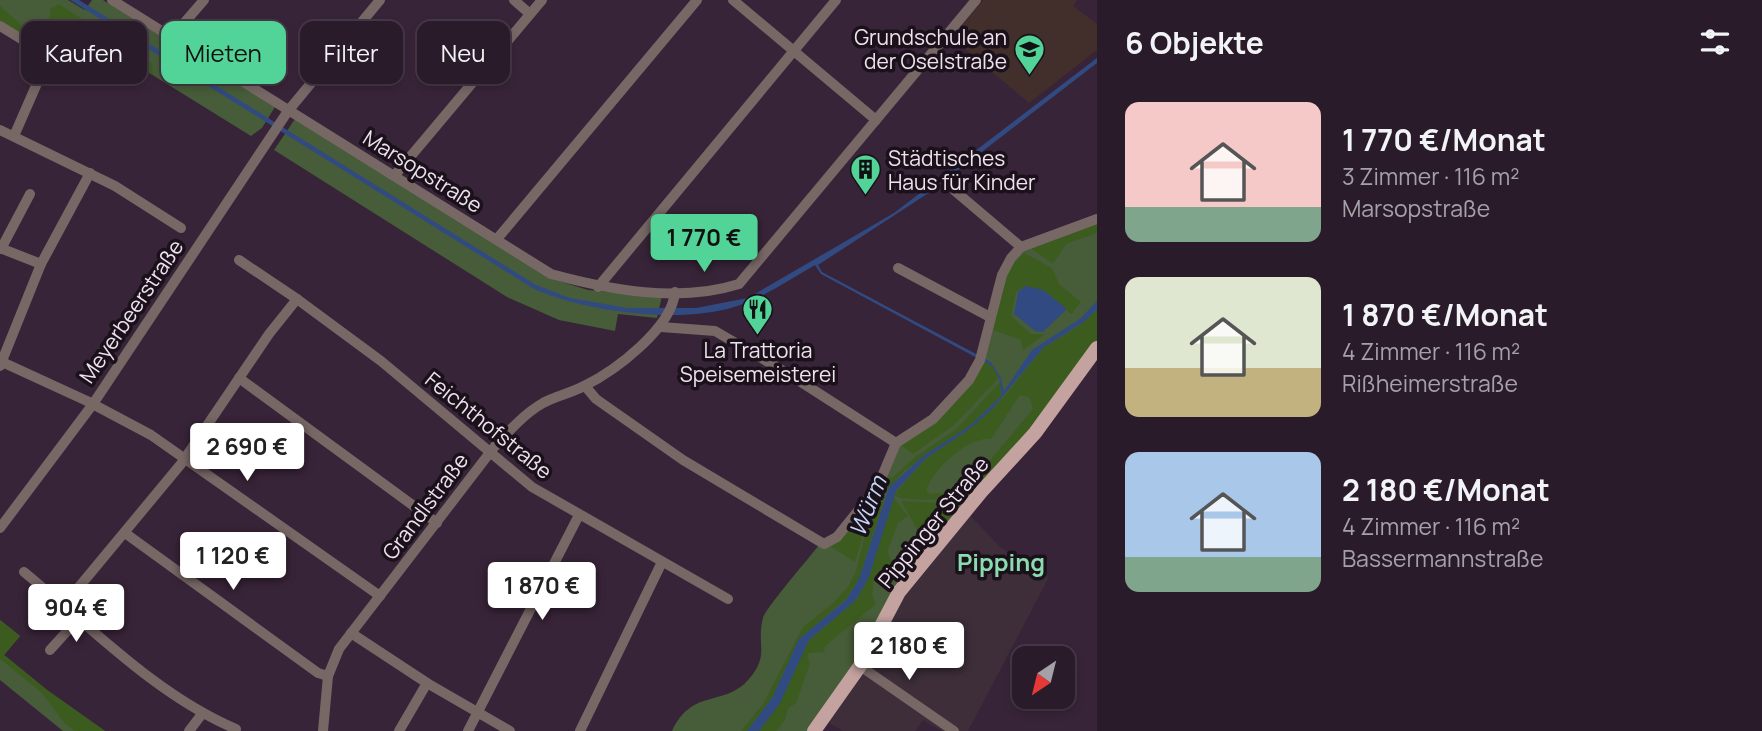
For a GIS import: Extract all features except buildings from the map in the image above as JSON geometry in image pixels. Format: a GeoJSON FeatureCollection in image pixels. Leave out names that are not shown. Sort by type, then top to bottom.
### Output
{"type":"FeatureCollection","features":[{"type":"Feature","properties":{"kind":"main road","name":"Pippinger Straße"},"geometry":{"type":"LineString","coordinates":[[814,731],[860,666],[899,592],[981,492],[1035,433],[1097,348]]}},
{"type":"Feature","properties":{"kind":"street","name":"Marsopstraße"},"geometry":{"type":"LineString","coordinates":[[112,0],[161,30]]}},
{"type":"Feature","properties":{"kind":"street"},"geometry":{"type":"LineString","coordinates":[[186,21],[204,0]]}},
{"type":"Feature","properties":{"kind":"street","name":"Meyerbeerstraße"},"geometry":{"type":"LineString","coordinates":[[0,527],[93,404],[285,115],[380,0]]}},
{"type":"Feature","properties":{"kind":"street"},"geometry":{"type":"LineString","coordinates":[[514,0],[530,14]]}},
{"type":"Feature","properties":{"kind":"street"},"geometry":{"type":"LineString","coordinates":[[395,175],[542,0]]}},
{"type":"Feature","properties":{"kind":"street"},"geometry":{"type":"LineString","coordinates":[[497,239],[697,0]]}},
{"type":"Feature","properties":{"kind":"street"},"geometry":{"type":"LineString","coordinates":[[733,0],[876,120],[976,0]]}},
{"type":"Feature","properties":{"kind":"street"},"geometry":{"type":"LineString","coordinates":[[598,287],[836,0]]}},
{"type":"Feature","properties":{"kind":"street"},"geometry":{"type":"LineString","coordinates":[[0,26],[49,56],[14,136]]}},
{"type":"Feature","properties":{"kind":"street","name":"Marsopstraße"},"geometry":{"type":"LineString","coordinates":[[240,84],[285,115],[395,175],[551,274],[624,291],[675,292],[726,288],[739,284],[876,120]]}},
{"type":"Feature","properties":{"kind":"street"},"geometry":{"type":"LineString","coordinates":[[0,130],[90,173],[181,228]]}},
{"type":"Feature","properties":{"kind":"street"},"geometry":{"type":"LineString","coordinates":[[90,173],[41,264],[1,363],[93,404],[185,458],[380,597]]}},
{"type":"Feature","properties":{"kind":"street"},"geometry":{"type":"LineString","coordinates":[[955,191],[1021,247]]}},
{"type":"Feature","properties":{"kind":"street"},"geometry":{"type":"LineString","coordinates":[[30,194],[1,249],[41,264]]}},
{"type":"Feature","properties":{"kind":"street"},"geometry":{"type":"LineString","coordinates":[[585,386],[596,399],[683,460],[824,544],[837,537],[878,486],[896,443],[933,419],[963,389],[981,356],[1002,275],[1021,247],[1097,219]]}},
{"type":"Feature","properties":{"kind":"street","name":"Feichthofstraße"},"geometry":{"type":"LineString","coordinates":[[239,260],[298,299],[381,361],[531,487],[727,599]]}},
{"type":"Feature","properties":{"kind":"street"},"geometry":{"type":"LineString","coordinates":[[898,268],[990,317]]}},
{"type":"Feature","properties":{"kind":"street","name":"Grandlstraße"},"geometry":{"type":"LineString","coordinates":[[323,731],[328,676],[339,649],[490,453],[518,420],[544,402],[585,386],[663,323],[673,305],[675,292]]}},
{"type":"Feature","properties":{"kind":"street"},"geometry":{"type":"LineString","coordinates":[[64,605],[185,458],[239,378],[298,299]]}},
{"type":"Feature","properties":{"kind":"street"},"geometry":{"type":"LineString","coordinates":[[663,323],[715,331],[797,379],[896,443]]}},
{"type":"Feature","properties":{"kind":"street"},"geometry":{"type":"LineString","coordinates":[[239,378],[437,523]]}},
{"type":"Feature","properties":{"kind":"street"},"geometry":{"type":"LineString","coordinates":[[468,731],[579,515]]}},
{"type":"Feature","properties":{"kind":"street"},"geometry":{"type":"LineString","coordinates":[[125,533],[318,673],[328,676]]}},
{"type":"Feature","properties":{"kind":"street"},"geometry":{"type":"LineString","coordinates":[[580,731],[662,562]]}},
{"type":"Feature","properties":{"kind":"street"},"geometry":{"type":"LineString","coordinates":[[24,572],[202,714],[236,729]]}},
{"type":"Feature","properties":{"kind":"street"},"geometry":{"type":"LineString","coordinates":[[50,650],[79,618]]}},
{"type":"Feature","properties":{"kind":"street"},"geometry":{"type":"LineString","coordinates":[[351,633],[427,683],[510,731]]}},
{"type":"Feature","properties":{"kind":"street"},"geometry":{"type":"LineString","coordinates":[[860,666],[954,731]]}},
{"type":"Feature","properties":{"kind":"street"},"geometry":{"type":"LineString","coordinates":[[399,731],[427,683]]}},
{"type":"Feature","properties":{"kind":"street"},"geometry":{"type":"LineString","coordinates":[[189,731],[202,714]]}},
{"type":"Feature","properties":{"kind":"shaded area","name":"Grundschule an der Oselstraße"},"geometry":{"type":"Polygon","coordinates":[[[983,0],[1077,0],[1073,6],[1097,24],[1097,50],[1029,103],[952,38],[983,0]]]}},
{"type":"Feature","properties":{"kind":"shaded area"},"geometry":{"type":"Polygon","coordinates":[[[962,507],[1000,547],[1049,577],[968,731],[942,731],[923,720],[915,731],[843,731],[819,717],[962,507]]]}},
{"type":"Feature","properties":{"kind":"green space"},"geometry":{"type":"Polygon","coordinates":[[[0,0],[68,0],[85,10],[92,0],[103,0],[137,21],[21,21],[21,34],[0,21],[0,0]]]}},
{"type":"Feature","properties":{"kind":"green space"},"geometry":{"type":"Polygon","coordinates":[[[59,4],[85,21],[49,21],[51,8],[59,4]]]}},
{"type":"Feature","properties":{"kind":"green space"},"geometry":{"type":"Polygon","coordinates":[[[0,6],[21,24],[21,34],[0,21],[0,6]]]}},
{"type":"Feature","properties":{"kind":"green space"},"geometry":{"type":"Polygon","coordinates":[[[147,27],[161,36],[161,80],[147,72],[147,27]]]}},
{"type":"Feature","properties":{"kind":"green space"},"geometry":{"type":"Polygon","coordinates":[[[147,61],[152,64],[153,75],[147,71],[147,61]]]}},
{"type":"Feature","properties":{"kind":"green space"},"geometry":{"type":"Polygon","coordinates":[[[167,84],[238,84],[275,107],[262,128],[251,136],[167,84]]]}},
{"type":"Feature","properties":{"kind":"green space"},"geometry":{"type":"Polygon","coordinates":[[[295,119],[549,278],[588,290],[662,296],[657,318],[618,314],[615,331],[559,320],[507,297],[274,150],[295,119]]]}},
{"type":"Feature","properties":{"kind":"green space"},"geometry":{"type":"Polygon","coordinates":[[[1097,217],[1097,344],[962,507],[809,731],[672,731],[689,708],[729,693],[749,679],[759,663],[761,627],[772,603],[822,541],[834,535],[872,487],[894,442],[931,417],[963,386],[976,362],[1010,257],[1097,217]]]}},
{"type":"Feature","properties":{"kind":"green space"},"geometry":{"type":"Polygon","coordinates":[[[1097,220],[1097,233],[1066,244],[1053,264],[1029,247],[1097,220]]]}},
{"type":"Feature","properties":{"kind":"green space"},"geometry":{"type":"Polygon","coordinates":[[[1024,253],[1052,268],[1059,284],[1081,302],[1071,314],[1043,290],[1025,286],[1016,292],[1011,316],[1031,334],[1045,334],[1023,350],[1021,340],[991,329],[1009,268],[1024,253]]]}},
{"type":"Feature","properties":{"kind":"green space"},"geometry":{"type":"Polygon","coordinates":[[[1097,309],[1097,344],[1031,431],[975,493],[965,494],[966,489],[1033,409],[1030,398],[1020,395],[991,439],[972,443],[952,456],[936,473],[926,490],[930,494],[956,492],[957,496],[924,500],[894,495],[925,459],[972,427],[1004,397],[1043,348],[1080,325],[1097,309]]]}},
{"type":"Feature","properties":{"kind":"green space"},"geometry":{"type":"Polygon","coordinates":[[[981,358],[992,366],[999,378],[953,426],[913,454],[901,445],[933,420],[981,358]]]}},
{"type":"Feature","properties":{"kind":"green space"},"geometry":{"type":"Polygon","coordinates":[[[1000,382],[1002,395],[971,425],[904,471],[888,489],[880,483],[883,478],[892,478],[915,457],[956,429],[1000,382]]]}},
{"type":"Feature","properties":{"kind":"green space"},"geometry":{"type":"Polygon","coordinates":[[[881,493],[885,496],[859,579],[846,599],[799,639],[772,698],[747,731],[741,731],[763,704],[803,627],[848,587],[856,571],[873,503],[881,493]]]}},
{"type":"Feature","properties":{"kind":"green space"},"geometry":{"type":"Polygon","coordinates":[[[893,497],[908,516],[898,523],[887,552],[894,566],[885,579],[874,579],[872,595],[876,604],[825,646],[824,652],[809,653],[807,658],[810,663],[796,703],[788,708],[785,720],[776,731],[759,731],[809,640],[856,600],[869,577],[893,497]]]}},
{"type":"Feature","properties":{"kind":"green space"},"geometry":{"type":"Polygon","coordinates":[[[901,501],[947,503],[956,511],[926,545],[901,501]]]}},
{"type":"Feature","properties":{"kind":"green space"},"geometry":{"type":"Polygon","coordinates":[[[866,510],[868,520],[855,562],[828,545],[840,540],[866,510]]]}},
{"type":"Feature","properties":{"kind":"green space"},"geometry":{"type":"Polygon","coordinates":[[[0,620],[20,636],[4,655],[47,690],[105,731],[63,731],[0,680],[0,620]]]}},
{"type":"Feature","properties":{"kind":"green space"},"geometry":{"type":"Polygon","coordinates":[[[0,620],[20,636],[4,655],[47,690],[105,731],[75,731],[65,724],[42,693],[0,659],[0,620]]]}},
{"type":"Feature","properties":{"kind":"water"},"geometry":{"type":"Polygon","coordinates":[[[70,0],[79,0],[113,21],[104,21],[70,0]]]}},
{"type":"Feature","properties":{"kind":"water"},"geometry":{"type":"Polygon","coordinates":[[[147,42],[161,51],[161,57],[147,48],[147,42]]]}},
{"type":"Feature","properties":{"kind":"water"},"geometry":{"type":"Polygon","coordinates":[[[1097,58],[1097,63],[927,194],[818,265],[822,272],[991,362],[1001,378],[1004,391],[1032,350],[1081,318],[1097,301],[1097,309],[1085,321],[1043,348],[993,408],[972,427],[925,459],[896,491],[869,577],[856,600],[809,640],[780,703],[759,731],[747,731],[772,698],[799,639],[846,600],[859,579],[889,487],[923,456],[971,425],[1002,395],[999,378],[992,366],[821,274],[815,265],[745,303],[712,312],[687,315],[606,309],[579,304],[534,289],[205,84],[214,84],[536,285],[570,298],[627,308],[696,308],[748,298],[894,213],[1097,58]]]}},
{"type":"Feature","properties":{"kind":"water"},"geometry":{"type":"Polygon","coordinates":[[[1025,286],[1043,290],[1067,309],[1043,332],[1035,331],[1014,314],[1018,292],[1025,286]]]}},
{"type":"Feature","properties":{"kind":"place","name":"Grundschule an der Oselstraße"},"geometry":{"type":"Point","coordinates":[1030,76]}},
{"type":"Feature","properties":{"kind":"place","name":"Städtisches Haus für Kinder"},"geometry":{"type":"Point","coordinates":[865,197]}},
{"type":"Feature","properties":{"kind":"place","name":"La Trattoria Speisemeisterei"},"geometry":{"type":"Point","coordinates":[758,337]}},
{"type":"Feature","properties":{"kind":"district","name":"Pipping"},"geometry":{"type":"Point","coordinates":[1001,561]}},
{"type":"Feature","properties":{"kind":"water label","name":"Würm"},"geometry":{"type":"Point","coordinates":[867,506]}}]}
